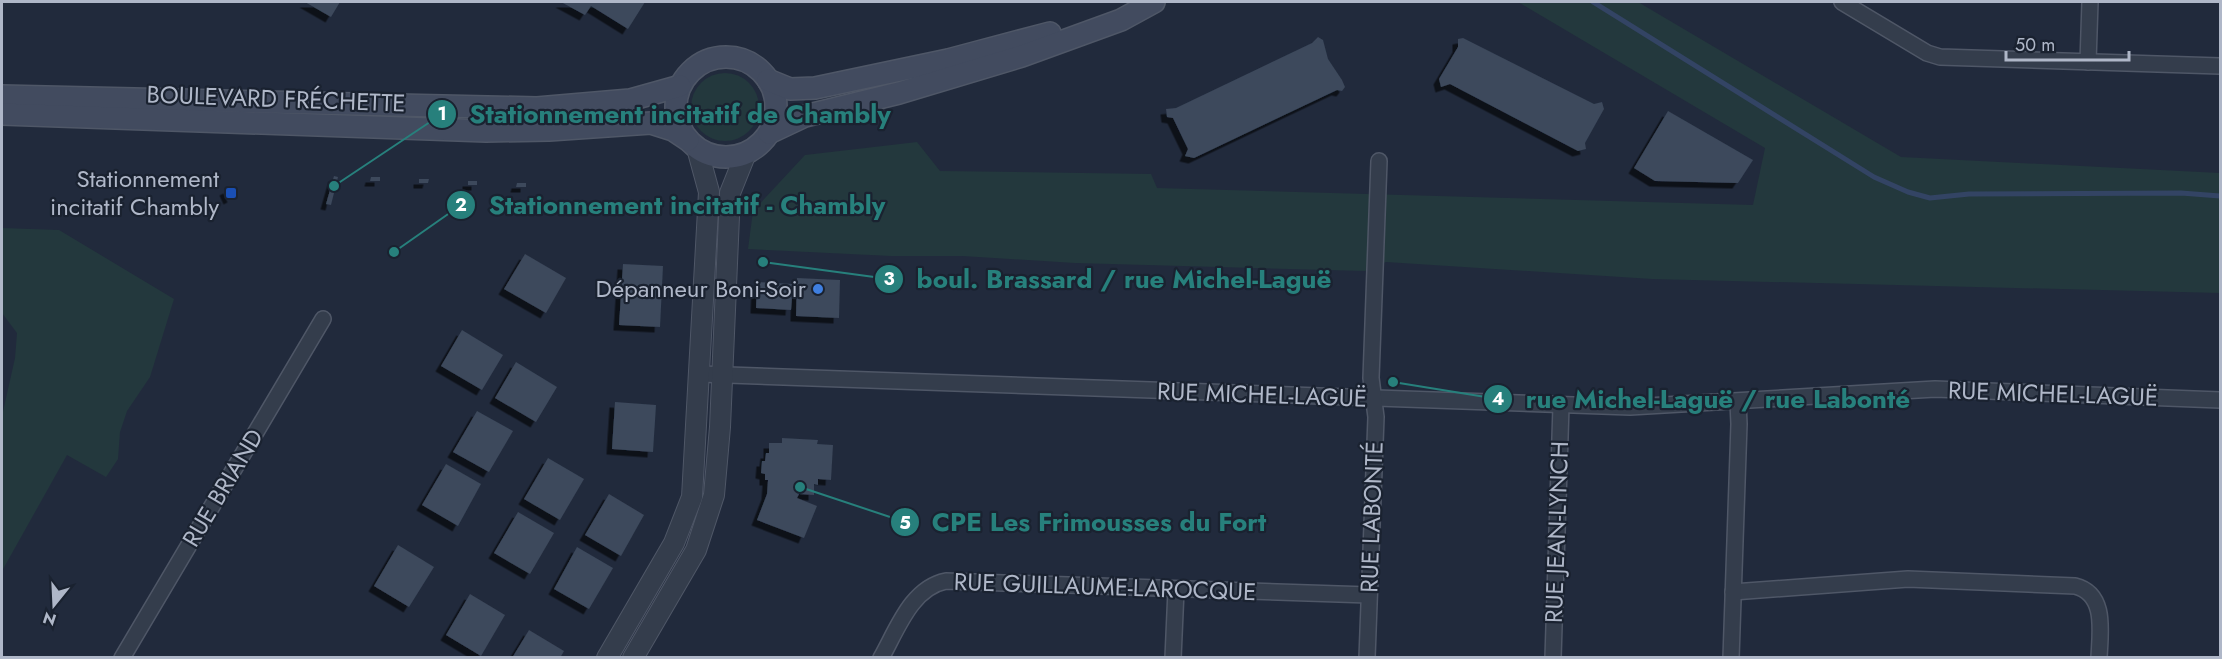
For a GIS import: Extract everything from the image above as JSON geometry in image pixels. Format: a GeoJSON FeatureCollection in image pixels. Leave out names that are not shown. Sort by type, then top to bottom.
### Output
{"type":"FeatureCollection","features":[{"type":"Feature","properties":{"kind":"main road"},"geometry":{"type":"LineString","coordinates":[[768,80],[776,103],[775,115],[763,141],[746,153],[719,156],[693,144],[676,115],[680,86],[697,65],[718,57],[731,57],[750,63],[768,80],[783,88],[798,90],[1021,41],[1143,2]]}},
{"type":"Feature","properties":{"kind":"main road"},"geometry":{"type":"LineString","coordinates":[[769,132],[805,116],[899,93],[1022,56],[1121,20],[1154,2]]}},
{"type":"Feature","properties":{"kind":"main road","name":"BOULEVARD FRÉCHETTE"},"geometry":{"type":"LineString","coordinates":[[2,96],[537,108],[630,100],[680,86]]}},
{"type":"Feature","properties":{"kind":"main road","name":"BOULEVARD FRÉCHETTE"},"geometry":{"type":"LineString","coordinates":[[2,114],[486,131],[549,130],[651,123],[673,130],[693,144]]}},
{"type":"Feature","properties":{"kind":"street"},"geometry":{"type":"LineString","coordinates":[[1842,2],[1933,56],[2220,66]]}},
{"type":"Feature","properties":{"kind":"street"},"geometry":{"type":"LineString","coordinates":[[2088,62],[2090,2]]}},
{"type":"Feature","properties":{"kind":"street"},"geometry":{"type":"LineString","coordinates":[[607,657],[674,543],[687,513],[694,485],[709,192],[693,144]]}},
{"type":"Feature","properties":{"kind":"street"},"geometry":{"type":"LineString","coordinates":[[633,657],[693,557],[707,523],[717,472],[730,194],[746,153]]}},
{"type":"Feature","properties":{"kind":"street","name":"RUE LABONTÉ"},"geometry":{"type":"LineString","coordinates":[[1366,657],[1376,417],[1371,378],[1379,161]]}},
{"type":"Feature","properties":{"kind":"street","name":"RUE BRIAND"},"geometry":{"type":"LineString","coordinates":[[122,657],[323,319]]}},
{"type":"Feature","properties":{"kind":"street","name":"RUE MICHEL-LAGUË"},"geometry":{"type":"LineString","coordinates":[[700,374],[1630,408],[1935,389],[2220,400]]}},
{"type":"Feature","properties":{"kind":"street"},"geometry":{"type":"LineString","coordinates":[[1731,657],[1738,402]]}},
{"type":"Feature","properties":{"kind":"street","name":"RUE JEAN-LYNCH"},"geometry":{"type":"LineString","coordinates":[[1552,657],[1561,406]]}},
{"type":"Feature","properties":{"kind":"street"},"geometry":{"type":"LineString","coordinates":[[1733,592],[1908,579],[2075,586],[2091,594],[2097,605],[2100,620],[2099,657]]}},
{"type":"Feature","properties":{"kind":"street","name":"RUE GUILLAUME-LAROCQUE"},"geometry":{"type":"LineString","coordinates":[[881,657],[919,594],[939,582],[955,580],[1176,590],[1369,595]]}},
{"type":"Feature","properties":{"kind":"street"},"geometry":{"type":"LineString","coordinates":[[1173,657],[1176,590]]}},
{"type":"Feature","properties":{"kind":"green space"},"geometry":{"type":"Polygon","coordinates":[[[1518,2],[1638,2],[1901,157],[2220,173],[2220,293],[1652,279],[1386,262],[1365,271],[1075,263],[962,256],[891,256],[748,249],[753,211],[805,155],[917,142],[940,171],[1151,174],[1157,188],[1753,205],[1765,148],[1518,2]]]}},
{"type":"Feature","properties":{"kind":"green space"},"geometry":{"type":"Polygon","coordinates":[[[718,73],[732,73],[744,78],[754,88],[759,107],[754,126],[744,136],[732,141],[718,141],[706,136],[696,126],[691,114],[691,100],[696,88],[706,78],[718,73]]]}},
{"type":"Feature","properties":{"kind":"green space"},"geometry":{"type":"Polygon","coordinates":[[[2,228],[59,230],[174,299],[150,377],[127,411],[120,432],[118,459],[106,477],[67,455],[2,571],[2,416],[15,358],[17,333],[2,313],[2,228]]]}},
{"type":"Feature","properties":{"kind":"building"},"geometry":{"type":"Polygon","coordinates":[[[305,2],[340,2],[331,17],[305,2]]]}},
{"type":"Feature","properties":{"kind":"building"},"geometry":{"type":"Polygon","coordinates":[[[561,2],[645,2],[628,29],[591,6],[585,15],[561,2]]]}},
{"type":"Feature","properties":{"kind":"building"},"geometry":{"type":"Polygon","coordinates":[[[1318,37],[1323,40],[1328,59],[1342,80],[1345,87],[1342,91],[1337,90],[1194,158],[1185,156],[1188,149],[1173,118],[1167,117],[1166,109],[1176,108],[1312,43],[1318,37]]]}},
{"type":"Feature","properties":{"kind":"building"},"geometry":{"type":"Polygon","coordinates":[[[1463,38],[1594,104],[1602,102],[1604,109],[1585,143],[1586,149],[1578,151],[1450,84],[1441,87],[1439,79],[1458,47],[1458,39],[1463,38]]]}},
{"type":"Feature","properties":{"kind":"building"},"geometry":{"type":"Polygon","coordinates":[[[1668,111],[1753,160],[1738,183],[1655,181],[1634,168],[1668,111]]]}},
{"type":"Feature","properties":{"kind":"building"},"geometry":{"type":"Polygon","coordinates":[[[334,176],[338,177],[331,205],[326,204],[334,176]]]}},
{"type":"Feature","properties":{"kind":"building"},"geometry":{"type":"Polygon","coordinates":[[[371,177],[380,177],[380,181],[370,181],[371,177]]]}},
{"type":"Feature","properties":{"kind":"building"},"geometry":{"type":"Polygon","coordinates":[[[419,179],[429,179],[428,183],[419,183],[419,179]]]}},
{"type":"Feature","properties":{"kind":"building"},"geometry":{"type":"Polygon","coordinates":[[[468,181],[477,181],[477,185],[468,185],[468,181]]]}},
{"type":"Feature","properties":{"kind":"building"},"geometry":{"type":"Polygon","coordinates":[[[517,183],[526,183],[526,187],[516,187],[517,183]]]}},
{"type":"Feature","properties":{"kind":"building"},"geometry":{"type":"Polygon","coordinates":[[[229,188],[233,197],[229,199],[225,190],[229,188]]]}},
{"type":"Feature","properties":{"kind":"building"},"geometry":{"type":"Polygon","coordinates":[[[525,254],[566,278],[546,313],[504,289],[525,254]]]}},
{"type":"Feature","properties":{"kind":"building"},"geometry":{"type":"Polygon","coordinates":[[[623,264],[663,266],[660,327],[619,325],[623,264]]]}},
{"type":"Feature","properties":{"kind":"building","name":"Dépanneur Boni-Soir"},"geometry":{"type":"Polygon","coordinates":[[[797,278],[840,280],[839,318],[796,316],[797,278]]]}},
{"type":"Feature","properties":{"kind":"building"},"geometry":{"type":"Polygon","coordinates":[[[757,282],[793,284],[791,310],[756,308],[757,282]]]}},
{"type":"Feature","properties":{"kind":"building"},"geometry":{"type":"Polygon","coordinates":[[[462,330],[503,355],[482,390],[441,366],[462,330]]]}},
{"type":"Feature","properties":{"kind":"building"},"geometry":{"type":"Polygon","coordinates":[[[516,362],[557,387],[536,422],[495,398],[516,362]]]}},
{"type":"Feature","properties":{"kind":"building"},"geometry":{"type":"Polygon","coordinates":[[[615,402],[656,405],[653,452],[612,449],[615,402]]]}},
{"type":"Feature","properties":{"kind":"building"},"geometry":{"type":"Polygon","coordinates":[[[477,411],[513,431],[489,472],[453,452],[477,411]]]}},
{"type":"Feature","properties":{"kind":"building"},"geometry":{"type":"Polygon","coordinates":[[[782,438],[818,440],[817,444],[833,445],[831,480],[818,479],[818,485],[814,484],[814,495],[799,494],[797,498],[817,506],[804,538],[757,520],[767,494],[768,480],[765,480],[765,474],[761,473],[762,461],[765,461],[766,453],[769,453],[769,443],[782,443],[782,438]]]}},
{"type":"Feature","properties":{"kind":"building"},"geometry":{"type":"Polygon","coordinates":[[[548,458],[584,479],[560,520],[524,499],[548,458]]]}},
{"type":"Feature","properties":{"kind":"building"},"geometry":{"type":"Polygon","coordinates":[[[446,464],[481,484],[458,526],[422,505],[446,464]]]}},
{"type":"Feature","properties":{"kind":"building"},"geometry":{"type":"Polygon","coordinates":[[[609,494],[644,515],[621,556],[585,535],[609,494]]]}},
{"type":"Feature","properties":{"kind":"building"},"geometry":{"type":"Polygon","coordinates":[[[518,512],[554,533],[530,574],[494,553],[518,512]]]}},
{"type":"Feature","properties":{"kind":"building"},"geometry":{"type":"Polygon","coordinates":[[[398,545],[434,567],[409,607],[374,586],[398,545]]]}},
{"type":"Feature","properties":{"kind":"building"},"geometry":{"type":"Polygon","coordinates":[[[577,547],[613,568],[589,609],[554,589],[577,547]]]}},
{"type":"Feature","properties":{"kind":"building"},"geometry":{"type":"Polygon","coordinates":[[[470,594],[505,615],[481,656],[446,635],[470,594]]]}},
{"type":"Feature","properties":{"kind":"building"},"geometry":{"type":"Polygon","coordinates":[[[529,630],[564,651],[560,658],[512,658],[529,630]]]}},
{"type":"Feature","properties":{"kind":"waterway"},"geometry":{"type":"LineString","coordinates":[[1593,2],[1874,177],[1908,192],[1930,198],[1969,194],[2181,193],[2220,196]]}},
{"type":"Feature","properties":{"kind":"place","name":"Stationnement incitatif de Chambly"},"geometry":{"type":"Point","coordinates":[334,186]}},
{"type":"Feature","properties":{"kind":"place","name":"Stationnement incitatif Chambly"},"geometry":{"type":"Point","coordinates":[231,193]}},
{"type":"Feature","properties":{"kind":"place","name":"Stationnement incitatif - Chambly"},"geometry":{"type":"Point","coordinates":[394,252]}},
{"type":"Feature","properties":{"kind":"place","name":"boul. Brassard / rue Michel-Laguë"},"geometry":{"type":"Point","coordinates":[763,262]}},
{"type":"Feature","properties":{"kind":"place","name":"Dépanneur Boni-Soir"},"geometry":{"type":"Point","coordinates":[818,289]}},
{"type":"Feature","properties":{"kind":"place","name":"rue Michel-Laguë / rue Labonté"},"geometry":{"type":"Point","coordinates":[1393,382]}},
{"type":"Feature","properties":{"kind":"place","name":"CPE Les Frimousses du Fort"},"geometry":{"type":"Point","coordinates":[800,487]}}]}
